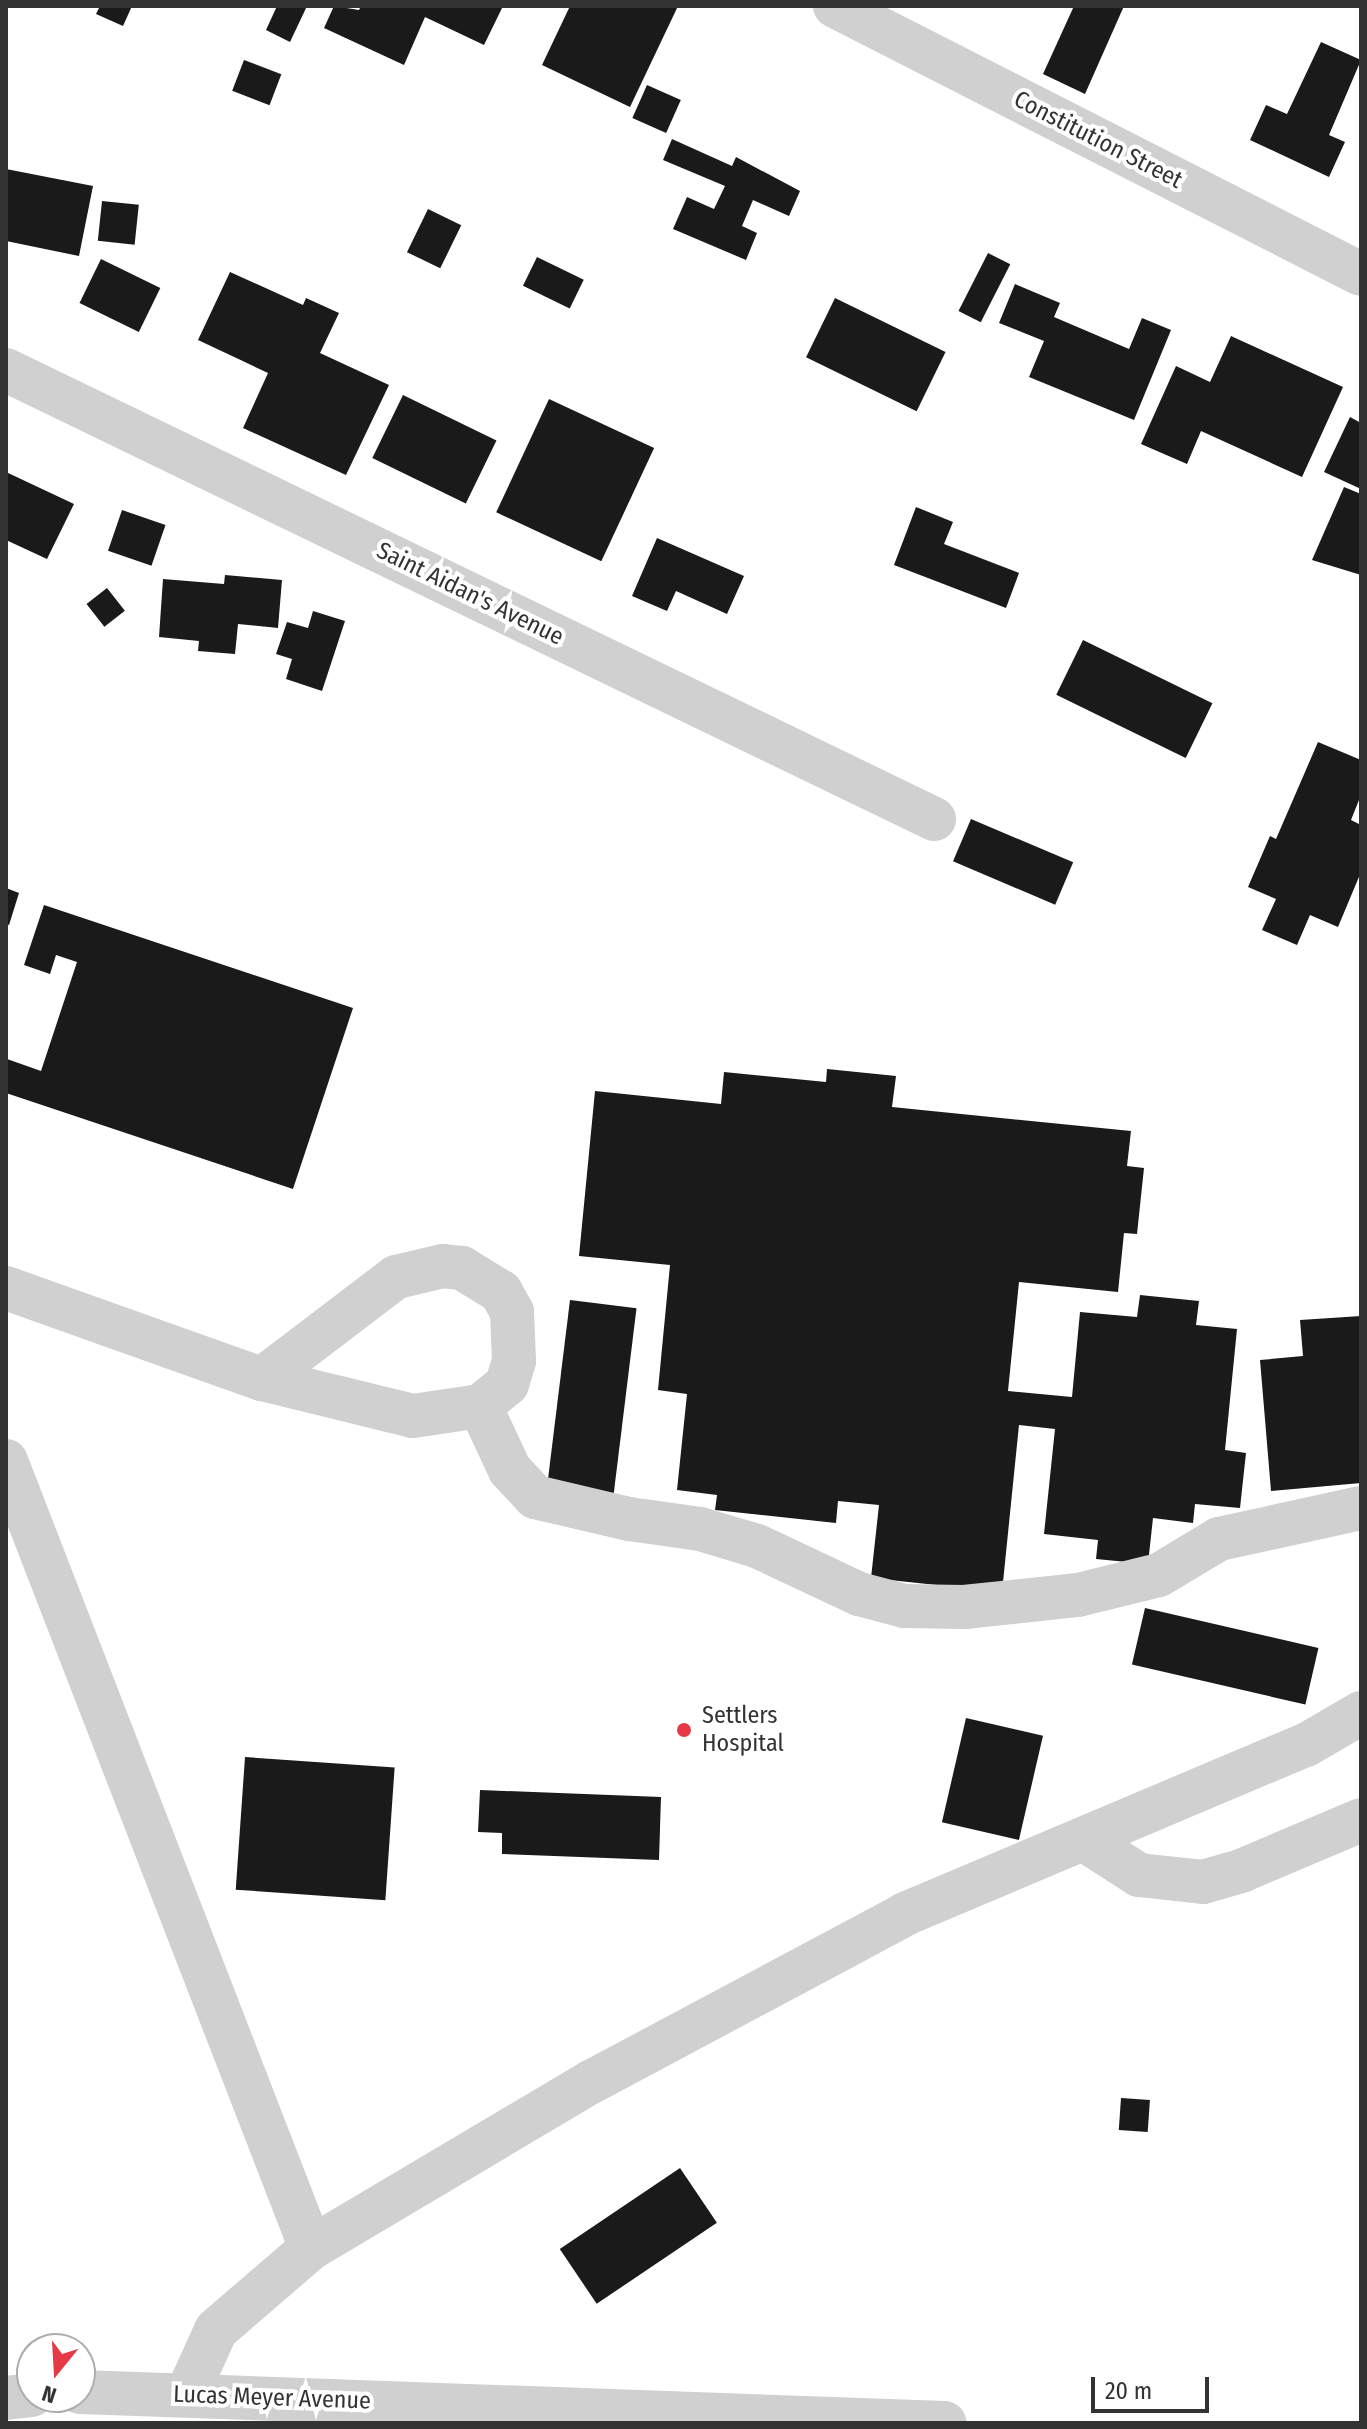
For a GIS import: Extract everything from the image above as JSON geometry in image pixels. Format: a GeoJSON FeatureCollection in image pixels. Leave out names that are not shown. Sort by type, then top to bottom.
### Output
{"type":"FeatureCollection","features":[{"type":"Feature","properties":{"kind":"street","name":"Constitution Street"},"geometry":{"type":"LineString","coordinates":[[835,6],[1361,274]]}},
{"type":"Feature","properties":{"kind":"street","name":"Saint Aidan's Avenue"},"geometry":{"type":"LineString","coordinates":[[6,370],[934,819]]}},
{"type":"Feature","properties":{"kind":"street"},"geometry":{"type":"LineString","coordinates":[[6,1288],[262,1379],[413,1416],[480,1406],[507,1384],[514,1361],[512,1312],[501,1292],[482,1278],[453,1267],[396,1277],[262,1379]]}},
{"type":"Feature","properties":{"kind":"street"},"geometry":{"type":"LineString","coordinates":[[480,1406],[510,1470],[535,1497],[614,1516],[700,1529],[757,1546],[859,1594],[904,1606],[964,1607],[1078,1595],[1159,1575],[1219,1539],[1361,1508]]}},
{"type":"Feature","properties":{"kind":"street"},"geometry":{"type":"LineString","coordinates":[[6,1461],[311,2248]]}},
{"type":"Feature","properties":{"kind":"street"},"geometry":{"type":"LineString","coordinates":[[187,2394],[216,2330],[311,2248],[591,2082],[905,1914],[1306,1745],[1361,1713]]}},
{"type":"Feature","properties":{"kind":"street"},"geometry":{"type":"LineString","coordinates":[[1083,1839],[1139,1875],[1203,1882],[1241,1871],[1361,1820]]}},
{"type":"Feature","properties":{"kind":"street","name":"Lucas Meyer Avenue"},"geometry":{"type":"LineString","coordinates":[[96,2392],[944,2423]]}},
{"type":"Feature","properties":{"kind":"building"},"geometry":{"type":"Polygon","coordinates":[[[100,6],[132,6],[123,26],[96,14],[100,6]]]}},
{"type":"Feature","properties":{"kind":"building"},"geometry":{"type":"Polygon","coordinates":[[[277,6],[307,6],[290,42],[266,30],[277,6]]]}},
{"type":"Feature","properties":{"kind":"building"},"geometry":{"type":"Polygon","coordinates":[[[334,6],[359,10],[361,6],[503,6],[484,45],[425,17],[404,65],[324,28],[334,6]]]}},
{"type":"Feature","properties":{"kind":"building"},"geometry":{"type":"Polygon","coordinates":[[[570,6],[678,6],[630,107],[542,65],[570,6]]]}},
{"type":"Feature","properties":{"kind":"building"},"geometry":{"type":"Polygon","coordinates":[[[1074,6],[1124,6],[1085,94],[1043,74],[1074,6]]]}},
{"type":"Feature","properties":{"kind":"building"},"geometry":{"type":"Polygon","coordinates":[[[1321,42],[1361,60],[1329,135],[1345,142],[1329,177],[1250,140],[1266,105],[1287,114],[1321,42]]]}},
{"type":"Feature","properties":{"kind":"building"},"geometry":{"type":"Polygon","coordinates":[[[244,60],[281,74],[270,105],[232,91],[244,60]]]}},
{"type":"Feature","properties":{"kind":"building"},"geometry":{"type":"Polygon","coordinates":[[[647,85],[681,100],[666,133],[632,118],[647,85]]]}},
{"type":"Feature","properties":{"kind":"building"},"geometry":{"type":"Polygon","coordinates":[[[672,139],[732,166],[736,157],[800,191],[789,216],[753,200],[742,226],[757,233],[746,260],[673,229],[687,197],[714,209],[725,186],[663,160],[672,139]]]}},
{"type":"Feature","properties":{"kind":"building"},"geometry":{"type":"Polygon","coordinates":[[[6,169],[93,186],[79,256],[6,241],[6,169]]]}},
{"type":"Feature","properties":{"kind":"building"},"geometry":{"type":"Polygon","coordinates":[[[102,201],[139,205],[135,245],[98,241],[102,201]]]}},
{"type":"Feature","properties":{"kind":"building"},"geometry":{"type":"Polygon","coordinates":[[[428,209],[461,225],[440,268],[407,252],[428,209]]]}},
{"type":"Feature","properties":{"kind":"building"},"geometry":{"type":"Polygon","coordinates":[[[988,253],[1010,264],[981,322],[958,311],[988,253]]]}},
{"type":"Feature","properties":{"kind":"building"},"geometry":{"type":"Polygon","coordinates":[[[537,257],[584,280],[570,309],[523,286],[537,257]]]}},
{"type":"Feature","properties":{"kind":"building"},"geometry":{"type":"Polygon","coordinates":[[[101,259],[160,288],[139,332],[80,303],[101,259]]]}},
{"type":"Feature","properties":{"kind":"building"},"geometry":{"type":"Polygon","coordinates":[[[230,272],[303,305],[306,298],[339,313],[320,353],[389,385],[346,475],[243,428],[268,373],[198,340],[230,272]]]}},
{"type":"Feature","properties":{"kind":"building"},"geometry":{"type":"Polygon","coordinates":[[[1015,284],[1060,303],[1054,317],[1129,349],[1142,318],[1171,330],[1134,420],[1029,377],[1044,341],[999,323],[1015,284]]]}},
{"type":"Feature","properties":{"kind":"building"},"geometry":{"type":"Polygon","coordinates":[[[835,298],[946,352],[917,411],[806,357],[835,298]]]}},
{"type":"Feature","properties":{"kind":"building"},"geometry":{"type":"Polygon","coordinates":[[[1231,336],[1343,387],[1302,477],[1201,431],[1187,464],[1141,444],[1176,366],[1210,382],[1231,336]]]}},
{"type":"Feature","properties":{"kind":"building"},"geometry":{"type":"Polygon","coordinates":[[[403,395],[496,441],[466,504],[372,458],[403,395]]]}},
{"type":"Feature","properties":{"kind":"building"},"geometry":{"type":"Polygon","coordinates":[[[549,399],[654,448],[601,561],[496,512],[549,399]]]}},
{"type":"Feature","properties":{"kind":"building"},"geometry":{"type":"Polygon","coordinates":[[[1350,417],[1361,423],[1361,489],[1324,472],[1350,417]]]}},
{"type":"Feature","properties":{"kind":"building"},"geometry":{"type":"Polygon","coordinates":[[[6,472],[74,504],[47,559],[6,540],[6,472]]]}},
{"type":"Feature","properties":{"kind":"building"},"geometry":{"type":"Polygon","coordinates":[[[1344,487],[1361,494],[1361,575],[1312,560],[1344,487]]]}},
{"type":"Feature","properties":{"kind":"building"},"geometry":{"type":"Polygon","coordinates":[[[916,507],[953,522],[944,544],[1019,573],[1006,608],[894,565],[916,507]]]}},
{"type":"Feature","properties":{"kind":"building"},"geometry":{"type":"Polygon","coordinates":[[[122,510],[165,525],[151,566],[108,551],[122,510]]]}},
{"type":"Feature","properties":{"kind":"building"},"geometry":{"type":"Polygon","coordinates":[[[657,538],[744,576],[727,614],[676,591],[667,611],[632,596],[657,538]]]}},
{"type":"Feature","properties":{"kind":"building"},"geometry":{"type":"Polygon","coordinates":[[[225,575],[282,580],[278,628],[238,624],[235,654],[198,651],[199,641],[159,637],[163,579],[224,584],[225,575]]]}},
{"type":"Feature","properties":{"kind":"building"},"geometry":{"type":"Polygon","coordinates":[[[107,588],[125,611],[104,627],[87,604],[107,588]]]}},
{"type":"Feature","properties":{"kind":"building"},"geometry":{"type":"Polygon","coordinates":[[[313,611],[345,621],[322,691],[286,679],[292,659],[276,654],[287,622],[308,628],[313,611]]]}},
{"type":"Feature","properties":{"kind":"building"},"geometry":{"type":"Polygon","coordinates":[[[1083,640],[1212,703],[1186,758],[1056,695],[1083,640]]]}},
{"type":"Feature","properties":{"kind":"building"},"geometry":{"type":"Polygon","coordinates":[[[1318,742],[1361,760],[1361,795],[1351,820],[1361,825],[1361,872],[1338,927],[1310,915],[1297,945],[1262,930],[1276,899],[1248,887],[1270,836],[1276,839],[1318,742]]]}},
{"type":"Feature","properties":{"kind":"building"},"geometry":{"type":"Polygon","coordinates":[[[971,819],[1073,862],[1055,905],[953,861],[971,819]]]}},
{"type":"Feature","properties":{"kind":"building"},"geometry":{"type":"Polygon","coordinates":[[[6,888],[19,893],[9,925],[6,924],[6,888]]]}},
{"type":"Feature","properties":{"kind":"building"},"geometry":{"type":"Polygon","coordinates":[[[44,905],[353,1008],[293,1189],[6,1093],[7,1059],[41,1071],[77,962],[56,955],[50,974],[24,965],[44,905]]]}},
{"type":"Feature","properties":{"kind":"building"},"geometry":{"type":"Polygon","coordinates":[[[827,1069],[896,1076],[892,1107],[1131,1131],[1127,1166],[1144,1168],[1137,1234],[1124,1233],[1118,1292],[1019,1282],[1008,1391],[1072,1397],[1080,1312],[1137,1317],[1140,1295],[1199,1301],[1196,1325],[1237,1329],[1225,1450],[1246,1453],[1240,1508],[1195,1504],[1193,1523],[1153,1518],[1148,1564],[1096,1559],[1098,1540],[1044,1534],[1055,1429],[1019,1425],[1002,1592],[871,1578],[879,1505],[838,1501],[836,1523],[715,1510],[717,1495],[677,1490],[687,1394],[658,1390],[670,1265],[579,1256],[595,1091],[721,1104],[724,1072],[826,1082],[827,1069]]]}},
{"type":"Feature","properties":{"kind":"building"},"geometry":{"type":"Polygon","coordinates":[[[570,1300],[637,1308],[613,1496],[547,1488],[570,1300]]]}},
{"type":"Feature","properties":{"kind":"building"},"geometry":{"type":"Polygon","coordinates":[[[1361,1316],[1361,1483],[1271,1491],[1260,1360],[1303,1356],[1300,1320],[1361,1316]]]}},
{"type":"Feature","properties":{"kind":"building"},"geometry":{"type":"Polygon","coordinates":[[[1145,1608],[1318,1648],[1305,1705],[1132,1665],[1145,1608]]]}},
{"type":"Feature","properties":{"kind":"building"},"geometry":{"type":"Polygon","coordinates":[[[966,1718],[1043,1736],[1019,1840],[942,1822],[966,1718]]]}},
{"type":"Feature","properties":{"kind":"building"},"geometry":{"type":"Polygon","coordinates":[[[245,1757],[395,1767],[385,1900],[236,1890],[245,1757]]]}},
{"type":"Feature","properties":{"kind":"building"},"geometry":{"type":"Polygon","coordinates":[[[480,1790],[661,1797],[659,1860],[502,1854],[502,1833],[478,1832],[480,1790]]]}},
{"type":"Feature","properties":{"kind":"building"},"geometry":{"type":"Polygon","coordinates":[[[1121,2098],[1150,2100],[1148,2132],[1119,2130],[1121,2098]]]}},
{"type":"Feature","properties":{"kind":"building"},"geometry":{"type":"Polygon","coordinates":[[[680,2168],[717,2223],[597,2304],[560,2249],[680,2168]]]}},
{"type":"Feature","properties":{"kind":"place","name":"Settlers Hospital"},"geometry":{"type":"Point","coordinates":[684,1730]}}]}
